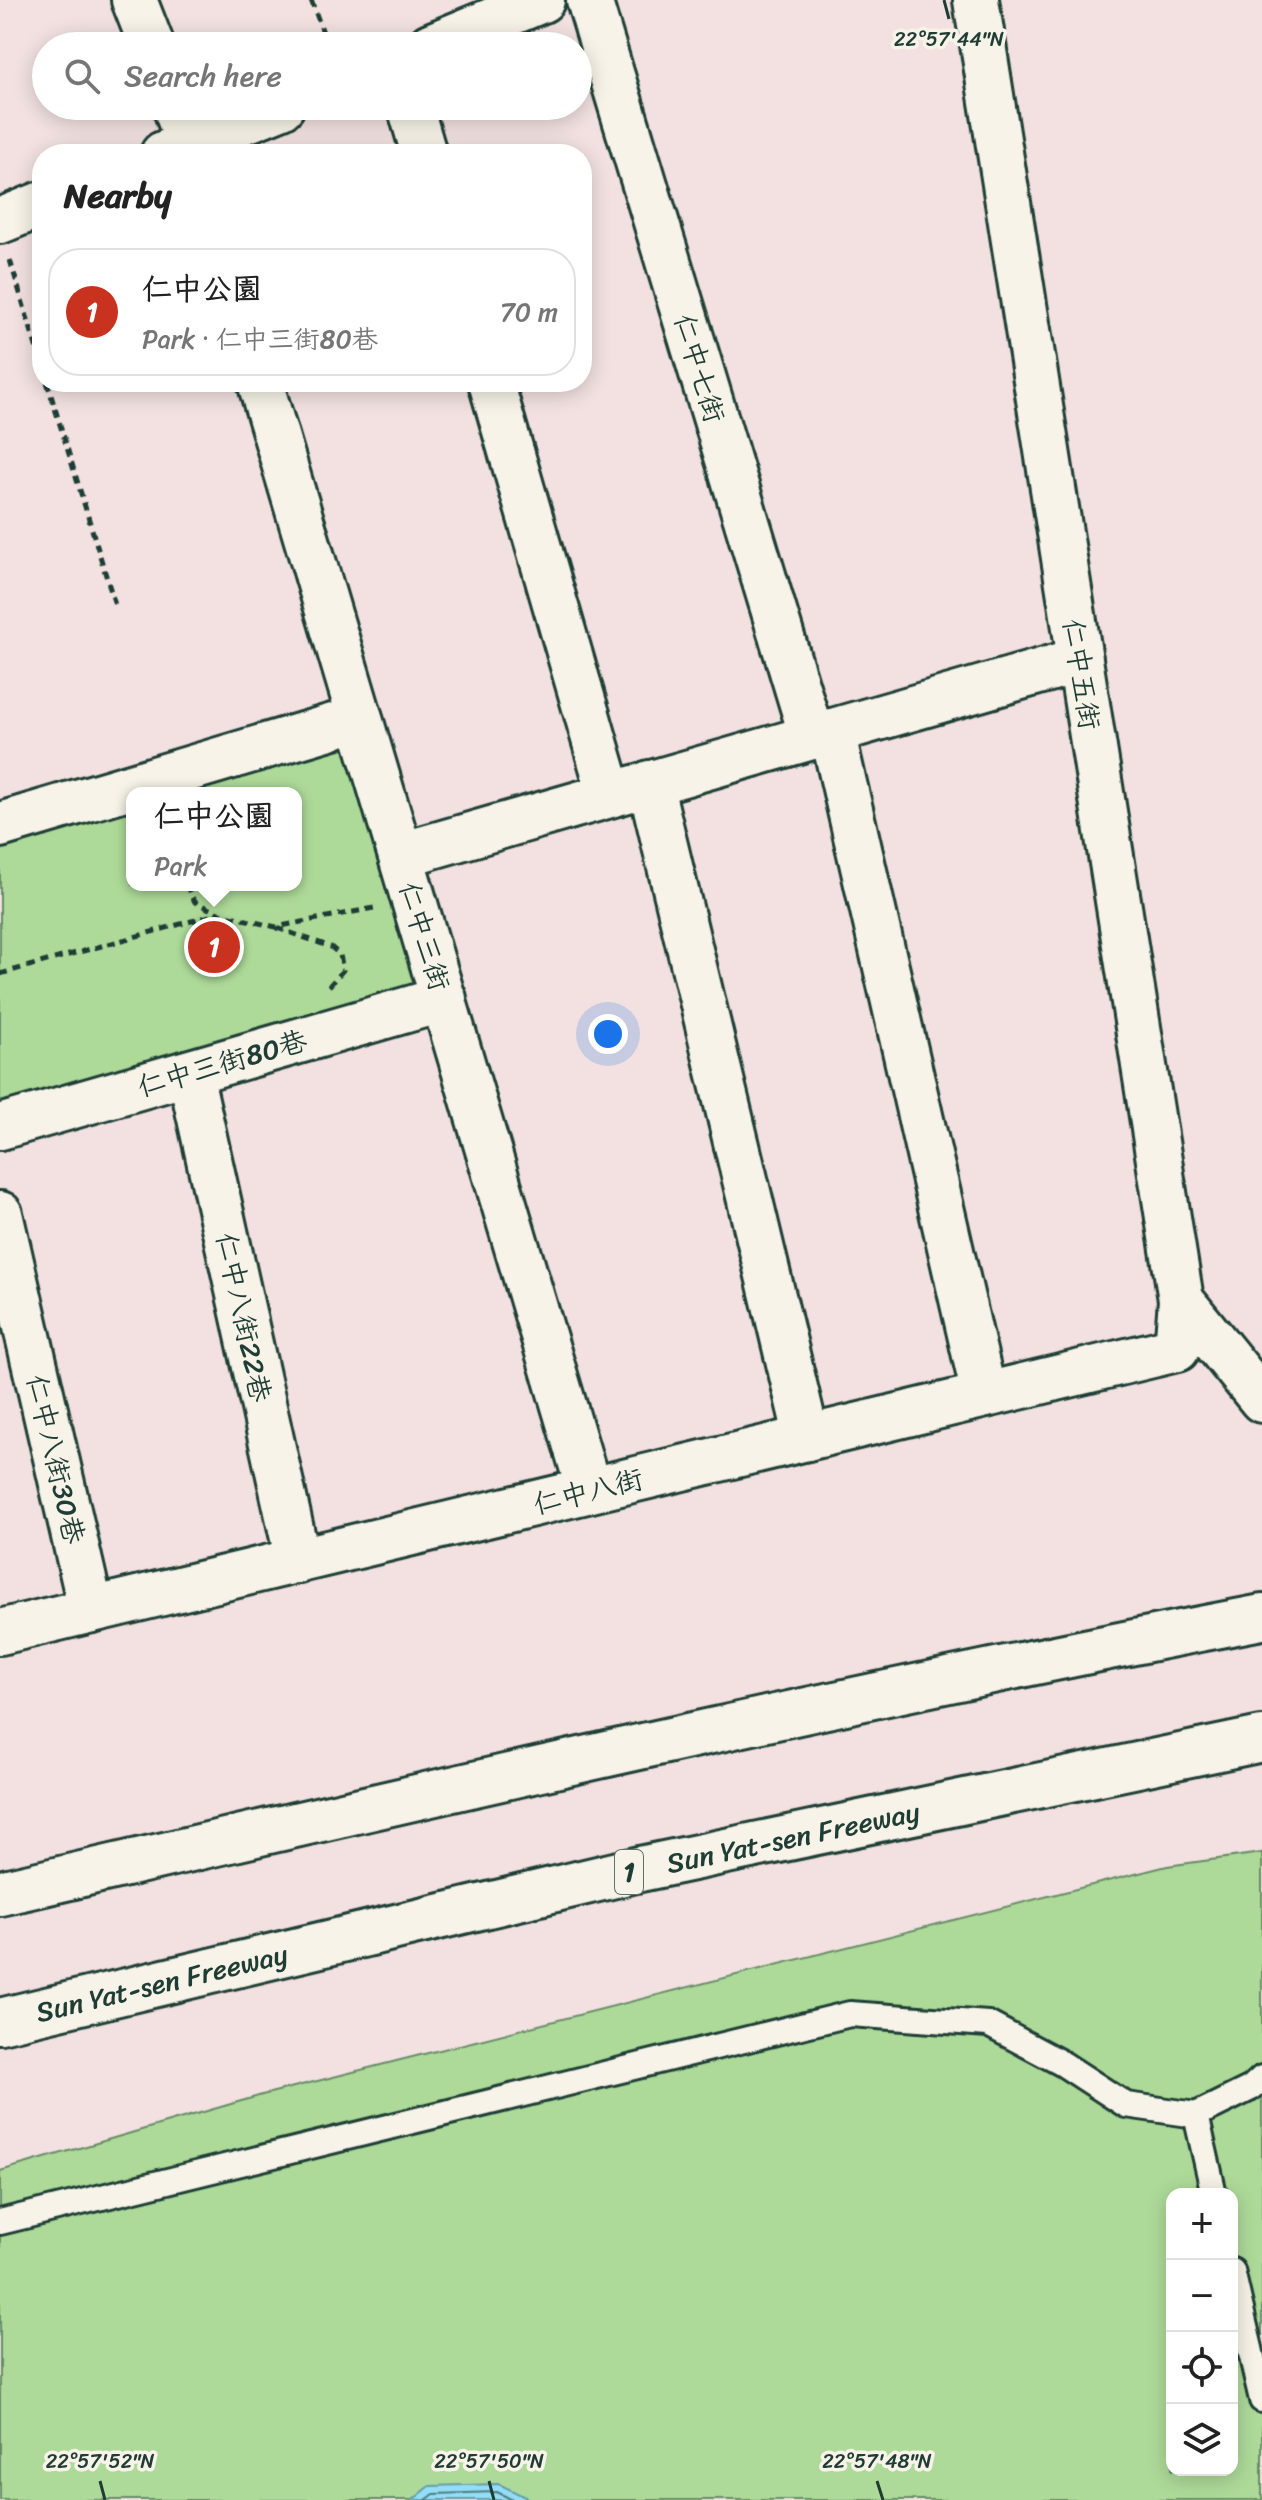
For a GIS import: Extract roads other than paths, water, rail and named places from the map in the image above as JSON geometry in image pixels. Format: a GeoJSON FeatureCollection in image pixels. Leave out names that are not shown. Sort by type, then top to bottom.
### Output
{"type":"FeatureCollection","features":[{"type":"Feature","properties":{"kind":"main road"},"geometry":{"type":"LineString","coordinates":[[134,0],[147,32]]}},
{"type":"Feature","properties":{"kind":"main road"},"geometry":{"type":"LineString","coordinates":[[464,32],[542,0]]}},
{"type":"Feature","properties":{"kind":"main road","name":"仁中七街"},"geometry":{"type":"LineString","coordinates":[[589,0],[822,734],[984,1395]]}},
{"type":"Feature","properties":{"kind":"main road","name":"仁中五街"},"geometry":{"type":"LineString","coordinates":[[976,0],[1181,1300],[1177,1349]]}},
{"type":"Feature","properties":{"kind":"main road"},"geometry":{"type":"LineString","coordinates":[[180,139],[239,120]]}},
{"type":"Feature","properties":{"kind":"main road"},"geometry":{"type":"LineString","coordinates":[[414,120],[421,144]]}},
{"type":"Feature","properties":{"kind":"main road"},"geometry":{"type":"LineString","coordinates":[[4,238],[32,213]]}},
{"type":"Feature","properties":{"kind":"main road","name":"仁中三街"},"geometry":{"type":"LineString","coordinates":[[263,392],[589,1490]]}},
{"type":"Feature","properties":{"kind":"main road"},"geometry":{"type":"LineString","coordinates":[[494,392],[630,789],[807,1438]]}},
{"type":"Feature","properties":{"kind":"main road"},"geometry":{"type":"LineString","coordinates":[[407,875],[630,789],[1080,660]]}},
{"type":"Feature","properties":{"kind":"main road"},"geometry":{"type":"LineString","coordinates":[[128,787],[360,718]]}},
{"type":"Feature","properties":{"kind":"main road"},"geometry":{"type":"LineString","coordinates":[[0,825],[126,788]]}},
{"type":"Feature","properties":{"kind":"main road","name":"仁中三街80巷"},"geometry":{"type":"LineString","coordinates":[[0,1127],[444,999]]}},
{"type":"Feature","properties":{"kind":"main road","name":"仁中八街22巷"},"geometry":{"type":"LineString","coordinates":[[190,1073],[298,1561]]}},
{"type":"Feature","properties":{"kind":"main road","name":"仁中八街30巷"},"geometry":{"type":"LineString","coordinates":[[0,1214],[91,1610]]}},
{"type":"Feature","properties":{"kind":"main road"},"geometry":{"type":"LineString","coordinates":[[1181,1300],[1262,1400]]}},
{"type":"Feature","properties":{"kind":"main road","name":"仁中八街"},"geometry":{"type":"LineString","coordinates":[[0,1632],[1177,1349]]}},
{"type":"Feature","properties":{"kind":"main road"},"geometry":{"type":"LineString","coordinates":[[0,1893],[627,1749],[1091,1650],[1262,1617]]}},
{"type":"Feature","properties":{"kind":"main road","name":"Sun Yat-sen Freeway"},"geometry":{"type":"LineString","coordinates":[[0,2021],[640,1869],[1262,1739]]}},
{"type":"Feature","properties":{"kind":"lane"},"geometry":{"type":"LineString","coordinates":[[0,2222],[850,2014],[988,2024],[1063,2064],[1126,2105],[1196,2115],[1251,2088],[1262,2078]]}},
{"type":"Feature","properties":{"kind":"lane"},"geometry":{"type":"LineString","coordinates":[[1196,2115],[1213,2188]]}},
{"type":"Feature","properties":{"kind":"lane"},"geometry":{"type":"LineString","coordinates":[[1238,2297],[1262,2400]]}},
{"type":"Feature","properties":{"kind":"water"},"geometry":{"type":"Polygon","coordinates":[[[499,2484],[531,2500],[413,2500],[430,2486],[499,2484]]]}},
{"type":"Feature","properties":{"kind":"place","name":"仁中公園"},"geometry":{"type":"Point","coordinates":[214,947]}}]}
